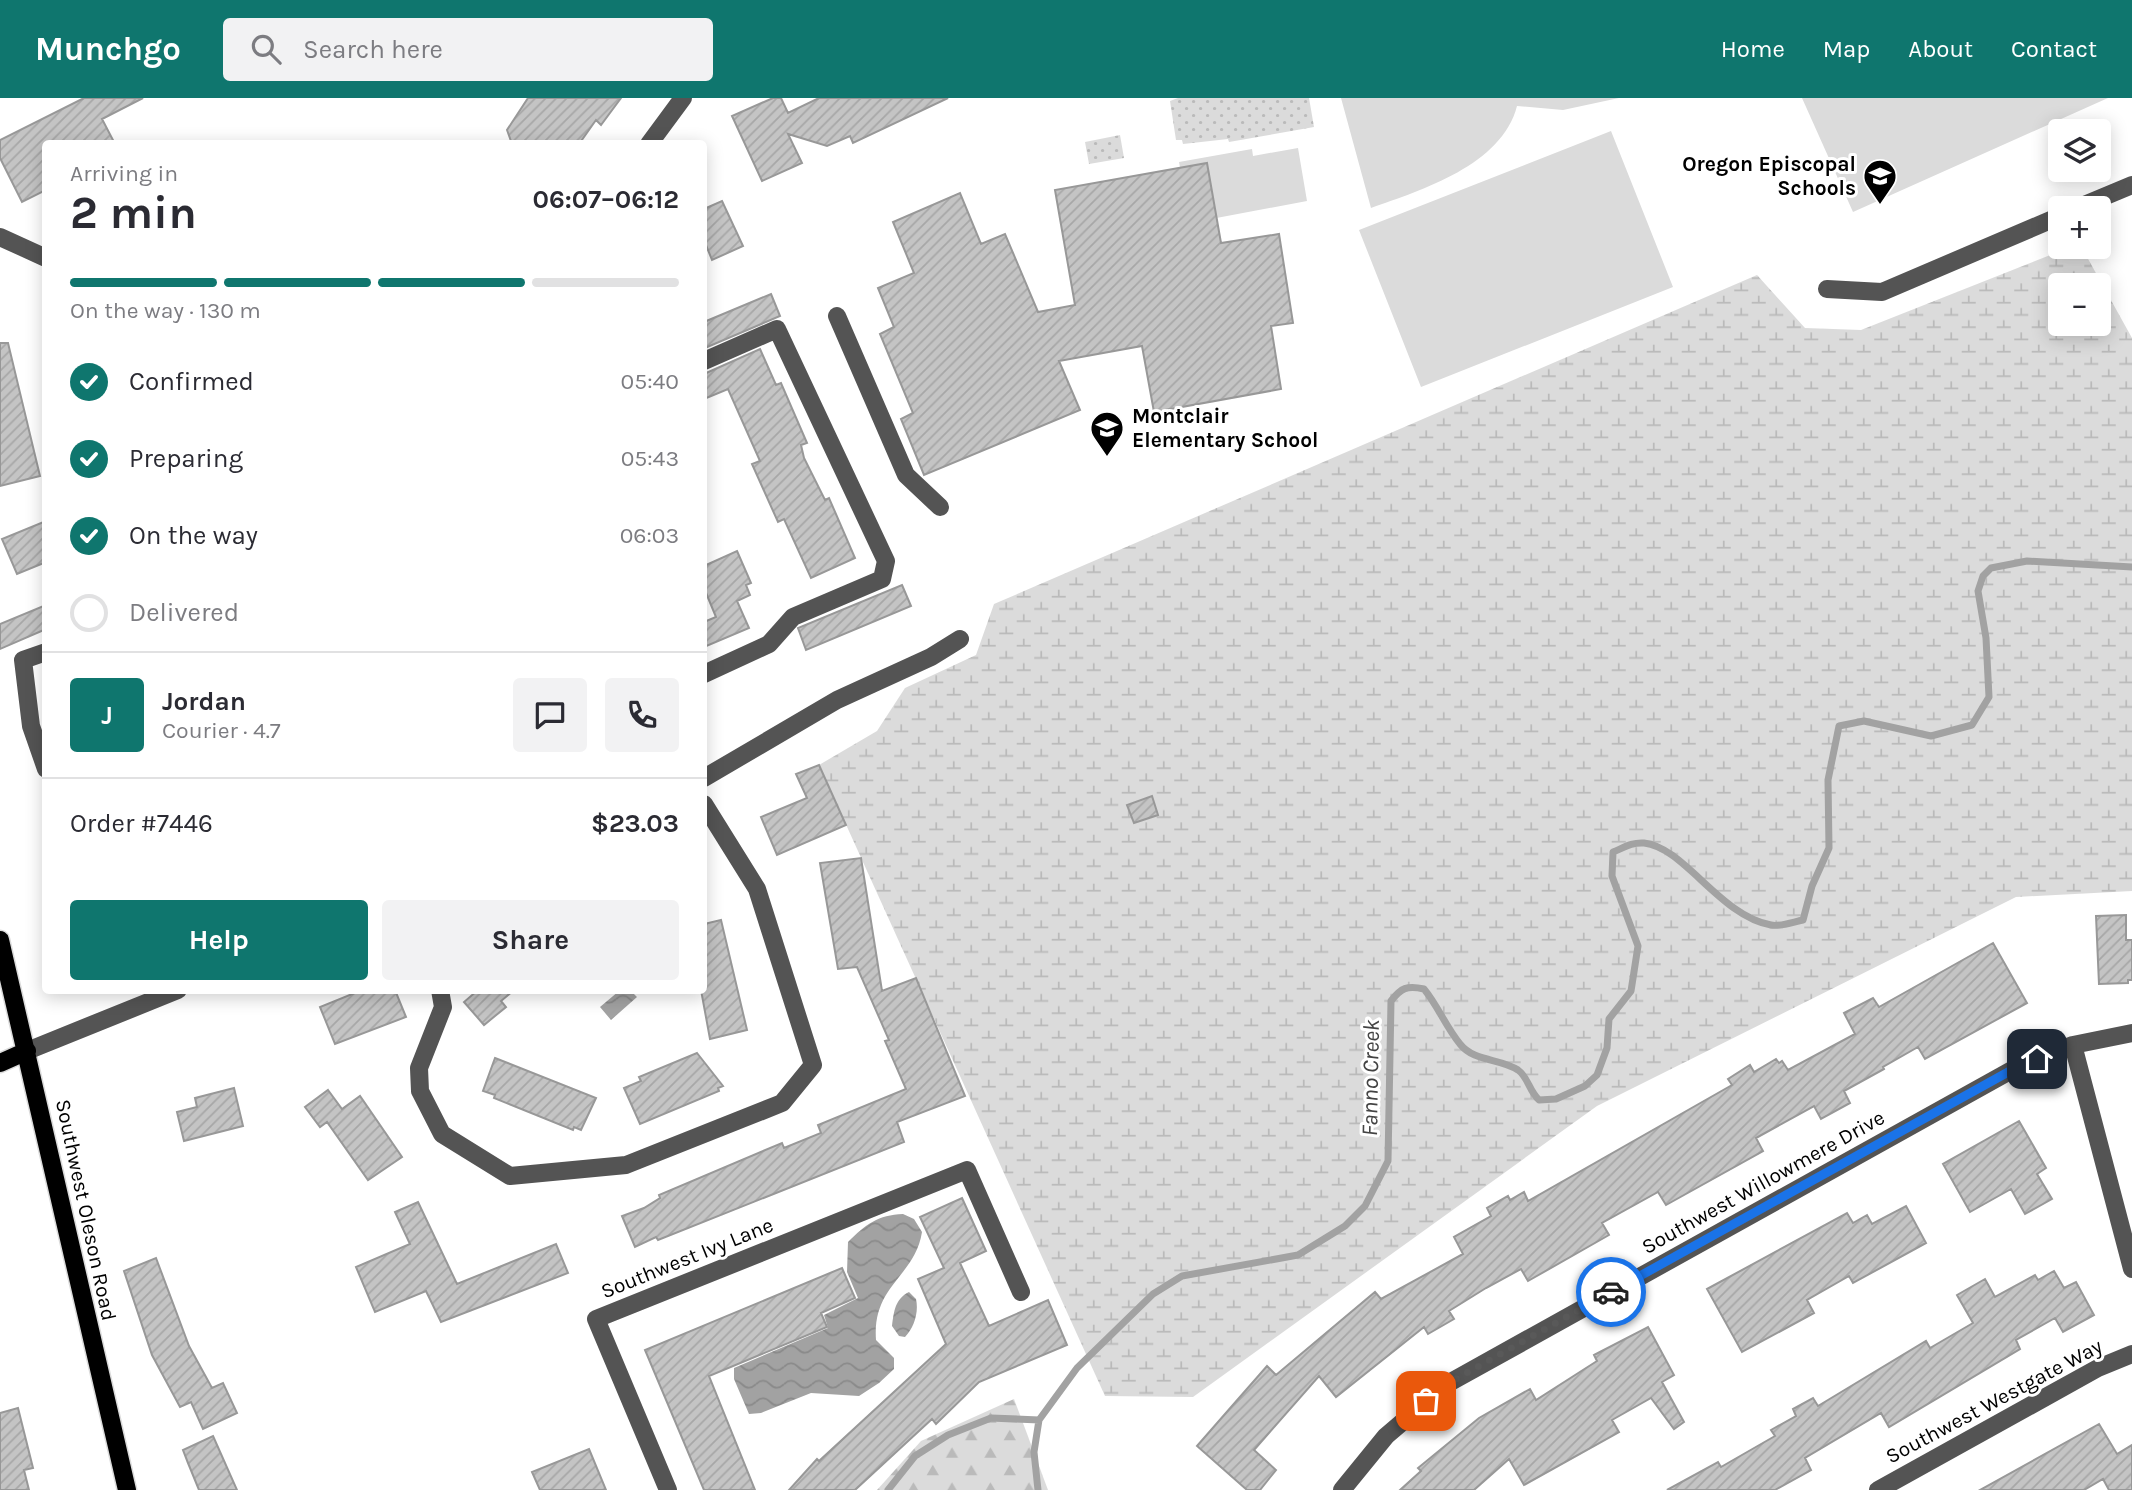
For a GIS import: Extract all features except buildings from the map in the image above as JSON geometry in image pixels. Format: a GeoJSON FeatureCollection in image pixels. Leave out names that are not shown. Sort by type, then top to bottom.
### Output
{"type":"FeatureCollection","features":[{"type":"Feature","properties":{"kind":"main road","name":"Southwest Oleson Road"},"geometry":{"type":"LineString","coordinates":[[0,940],[127,1490]]}},
{"type":"Feature","properties":{"kind":"main road"},"geometry":{"type":"LineString","coordinates":[[0,1063],[27,1051]]}},
{"type":"Feature","properties":{"kind":"street"},"geometry":{"type":"LineString","coordinates":[[652,140],[683,98]]}},
{"type":"Feature","properties":{"kind":"street"},"geometry":{"type":"LineString","coordinates":[[2106,196],[2132,185]]}},
{"type":"Feature","properties":{"kind":"street"},"geometry":{"type":"LineString","coordinates":[[1827,289],[1882,292],[2048,221]]}},
{"type":"Feature","properties":{"kind":"street"},"geometry":{"type":"LineString","coordinates":[[0,237],[42,256]]}},
{"type":"Feature","properties":{"kind":"street"},"geometry":{"type":"LineString","coordinates":[[837,316],[906,475],[940,507]]}},
{"type":"Feature","properties":{"kind":"street"},"geometry":{"type":"LineString","coordinates":[[707,360],[777,330],[886,561],[882,579],[793,617],[769,644],[707,673]]}},
{"type":"Feature","properties":{"kind":"street"},"geometry":{"type":"LineString","coordinates":[[707,776],[837,701],[931,657],[960,639]]}},
{"type":"Feature","properties":{"kind":"street"},"geometry":{"type":"LineString","coordinates":[[42,653],[23,660],[31,726],[42,758]]}},
{"type":"Feature","properties":{"kind":"street"},"geometry":{"type":"LineString","coordinates":[[441,994],[443,1007],[419,1068],[421,1091],[442,1134],[510,1176],[626,1165],[782,1102],[813,1065],[806,1035],[757,889],[707,809]]}},
{"type":"Feature","properties":{"kind":"street"},"geometry":{"type":"LineString","coordinates":[[27,1051],[168,994]]}},
{"type":"Feature","properties":{"kind":"street","name":"Southwest Willowmere Drive"},"geometry":{"type":"LineString","coordinates":[[1342,1490],[1386,1436],[1447,1384],[2019,1066],[2073,1045],[2132,1033]]}},
{"type":"Feature","properties":{"kind":"street"},"geometry":{"type":"LineString","coordinates":[[2073,1045],[2132,1269]]}},
{"type":"Feature","properties":{"kind":"street","name":"Southwest Ivy Lane"},"geometry":{"type":"LineString","coordinates":[[667,1490],[596,1319],[967,1170],[1021,1292]]}},
{"type":"Feature","properties":{"kind":"street","name":"Southwest Westgate Way"},"geometry":{"type":"LineString","coordinates":[[1878,1490],[2098,1368],[2132,1354]]}},
{"type":"Feature","properties":{"kind":"green space"},"geometry":{"type":"Polygon","coordinates":[[[1178,98],[1309,98],[1314,127],[1229,142],[1228,139],[1183,144],[1182,140],[1176,140],[1170,101],[1178,98]]]}},
{"type":"Feature","properties":{"kind":"green space"},"geometry":{"type":"Polygon","coordinates":[[[1341,98],[1619,98],[1563,110],[1517,106],[1509,127],[1478,159],[1436,183],[1371,208],[1341,98]]]}},
{"type":"Feature","properties":{"kind":"green space"},"geometry":{"type":"Polygon","coordinates":[[[1802,98],[2108,98],[2061,119],[2048,119],[2048,125],[1853,212],[1802,98]]]}},
{"type":"Feature","properties":{"kind":"green space"},"geometry":{"type":"Polygon","coordinates":[[[1611,131],[1673,287],[1421,387],[1359,230],[1611,131]]]}},
{"type":"Feature","properties":{"kind":"green space"},"geometry":{"type":"Polygon","coordinates":[[[1120,135],[1124,158],[1089,164],[1085,142],[1120,135]]]}},
{"type":"Feature","properties":{"kind":"green space"},"geometry":{"type":"Polygon","coordinates":[[[1298,148],[1307,201],[1190,223],[1179,162],[1252,149],[1253,156],[1298,148]]]}},
{"type":"Feature","properties":{"kind":"green space"},"geometry":{"type":"Polygon","coordinates":[[[2048,256],[2048,259],[2088,259],[2096,273],[2048,273],[2048,336],[2111,336],[2111,300],[2132,338],[2132,891],[2016,897],[1597,1106],[1193,1397],[1105,1396],[819,765],[877,731],[905,688],[976,655],[994,604],[1757,275],[1805,328],[1861,330],[2048,256]]]}},
{"type":"Feature","properties":{"kind":"green space"},"geometry":{"type":"Polygon","coordinates":[[[1014,1399],[1048,1490],[877,1490],[921,1441],[1014,1399]]]}},
{"type":"Feature","properties":{"kind":"water"},"geometry":{"type":"Polygon","coordinates":[[[615,994],[634,994],[637,997],[611,1020],[600,1007],[615,994]]]}},
{"type":"Feature","properties":{"kind":"water"},"geometry":{"type":"Polygon","coordinates":[[[903,1214],[914,1219],[922,1232],[911,1260],[887,1294],[877,1321],[876,1340],[894,1358],[894,1369],[859,1396],[811,1393],[761,1413],[749,1414],[734,1379],[734,1368],[828,1328],[824,1315],[858,1298],[847,1272],[848,1242],[873,1222],[886,1216],[903,1214]]]}},
{"type":"Feature","properties":{"kind":"water"},"geometry":{"type":"Polygon","coordinates":[[[909,1292],[916,1299],[917,1309],[913,1324],[905,1337],[899,1336],[892,1326],[898,1302],[909,1292]]]}},
{"type":"Feature","properties":{"kind":"waterway","name":"Fanno Creek"},"geometry":{"type":"LineString","coordinates":[[1038,1490],[1034,1452],[1039,1420],[1077,1368],[1153,1294],[1182,1276],[1298,1255],[1345,1226],[1365,1206],[1388,1161],[1391,1001],[1398,993],[1413,987],[1424,989],[1466,1050],[1518,1070],[1539,1100],[1556,1099],[1585,1086],[1597,1075],[1607,1048],[1609,1019],[1631,991],[1638,946],[1612,876],[1613,852],[1640,843],[1659,847],[1674,856],[1735,909],[1753,919],[1771,925],[1803,920],[1812,886],[1829,848],[1828,780],[1839,726],[1864,721],[1931,736],[1972,725],[1989,697],[1986,638],[1978,591],[1983,576],[1991,568],[2027,561],[2132,567]]}},
{"type":"Feature","properties":{"kind":"waterway"},"geometry":{"type":"LineString","coordinates":[[888,1490],[915,1456],[948,1435],[991,1418],[1039,1420]]}},
{"type":"Feature","properties":{"kind":"way so far"},"geometry":{"type":"LineString","coordinates":[[1426,1401],[1447,1384],[1611,1292]]}},
{"type":"Feature","properties":{"kind":"place","name":"Oregon Episcopal Schools"},"geometry":{"type":"Point","coordinates":[1880,206]}},
{"type":"Feature","properties":{"kind":"place","name":"Montclair Elementary School"},"geometry":{"type":"Point","coordinates":[1107,458]}},
{"type":"Feature","properties":{"kind":"route"},"geometry":{"type":"LineString","coordinates":[[1611,1292],[2019,1066],[2037,1059]]}}]}
